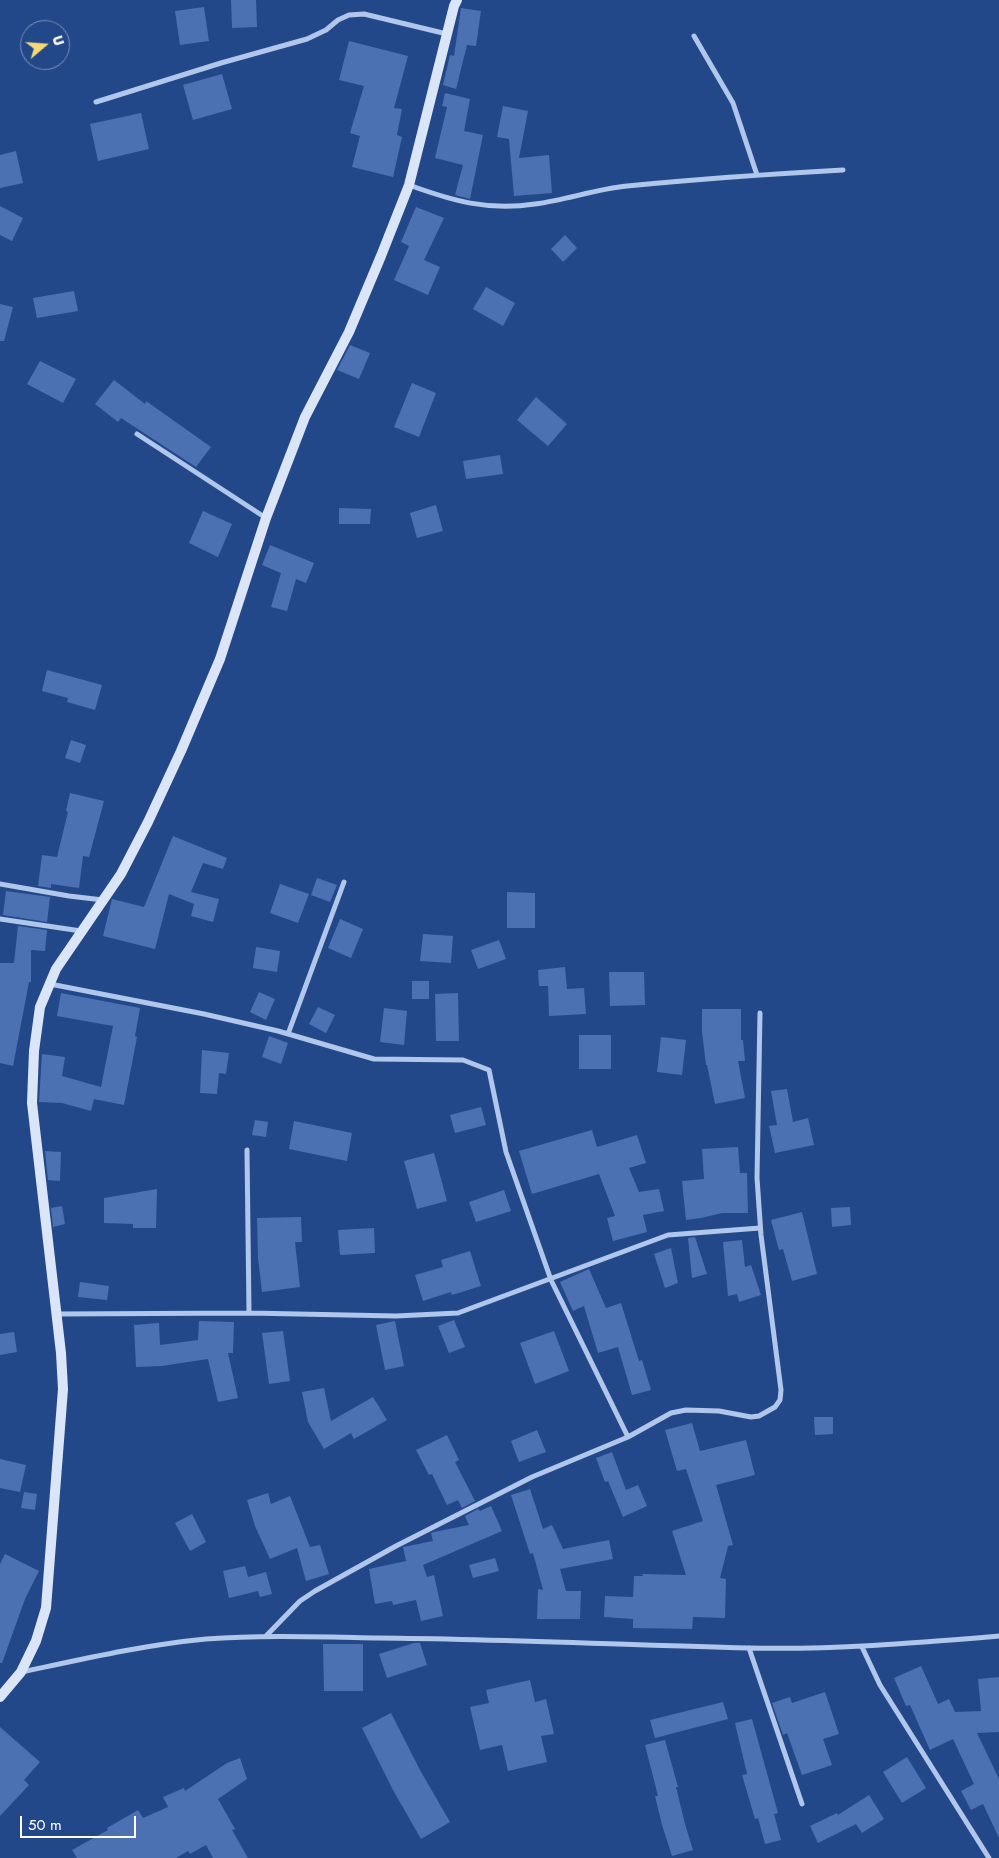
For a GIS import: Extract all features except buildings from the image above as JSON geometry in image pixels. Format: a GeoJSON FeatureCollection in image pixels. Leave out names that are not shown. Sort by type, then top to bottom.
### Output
{"type":"FeatureCollection","features":[{"type":"Feature","properties":{"kind":"street"},"geometry":{"type":"LineString","coordinates":[[0,1697],[21,1672],[36,1641],[46,1608],[63,1389],[32,1103],[34,1051],[40,1007],[56,969],[121,874],[148,822],[220,659],[266,518],[304,417],[349,332],[409,185],[457,0]]}},
{"type":"Feature","properties":{"kind":"street"},"geometry":{"type":"LineString","coordinates":[[96,102],[221,63],[307,40],[349,15],[364,14],[447,34]]}},
{"type":"Feature","properties":{"kind":"street"},"geometry":{"type":"LineString","coordinates":[[694,36],[733,103],[757,175]]}},
{"type":"Feature","properties":{"kind":"street"},"geometry":{"type":"LineString","coordinates":[[409,185],[447,199],[490,207],[535,204],[617,187],[703,178],[843,170]]}},
{"type":"Feature","properties":{"kind":"street"},"geometry":{"type":"LineString","coordinates":[[137,434],[266,518]]}},
{"type":"Feature","properties":{"kind":"street"},"geometry":{"type":"LineString","coordinates":[[288,1034],[344,882]]}},
{"type":"Feature","properties":{"kind":"street"},"geometry":{"type":"LineString","coordinates":[[0,884],[103,900]]}},
{"type":"Feature","properties":{"kind":"street"},"geometry":{"type":"LineString","coordinates":[[0,919],[82,931]]}},
{"type":"Feature","properties":{"kind":"street"},"geometry":{"type":"LineString","coordinates":[[50,984],[204,1014],[288,1034],[374,1059],[462,1060],[489,1070],[506,1152],[551,1280],[628,1437]]}},
{"type":"Feature","properties":{"kind":"street"},"geometry":{"type":"LineString","coordinates":[[266,1636],[300,1601],[396,1546],[532,1477],[628,1437],[671,1413],[686,1410],[719,1411],[751,1417],[767,1413],[775,1408],[780,1400],[781,1390],[760,1228],[757,1178],[760,1013]]}},
{"type":"Feature","properties":{"kind":"street"},"geometry":{"type":"LineString","coordinates":[[247,1150],[249,1313]]}},
{"type":"Feature","properties":{"kind":"street"},"geometry":{"type":"LineString","coordinates":[[56,1314],[249,1313],[396,1316],[458,1313],[668,1235],[760,1228]]}},
{"type":"Feature","properties":{"kind":"street"},"geometry":{"type":"LineString","coordinates":[[21,1672],[136,1647],[206,1639],[266,1636],[481,1639],[749,1648],[862,1647],[999,1636]]}},
{"type":"Feature","properties":{"kind":"street"},"geometry":{"type":"LineString","coordinates":[[862,1647],[880,1685],[988,1858]]}},
{"type":"Feature","properties":{"kind":"street"},"geometry":{"type":"LineString","coordinates":[[749,1648],[802,1804]]}}]}
